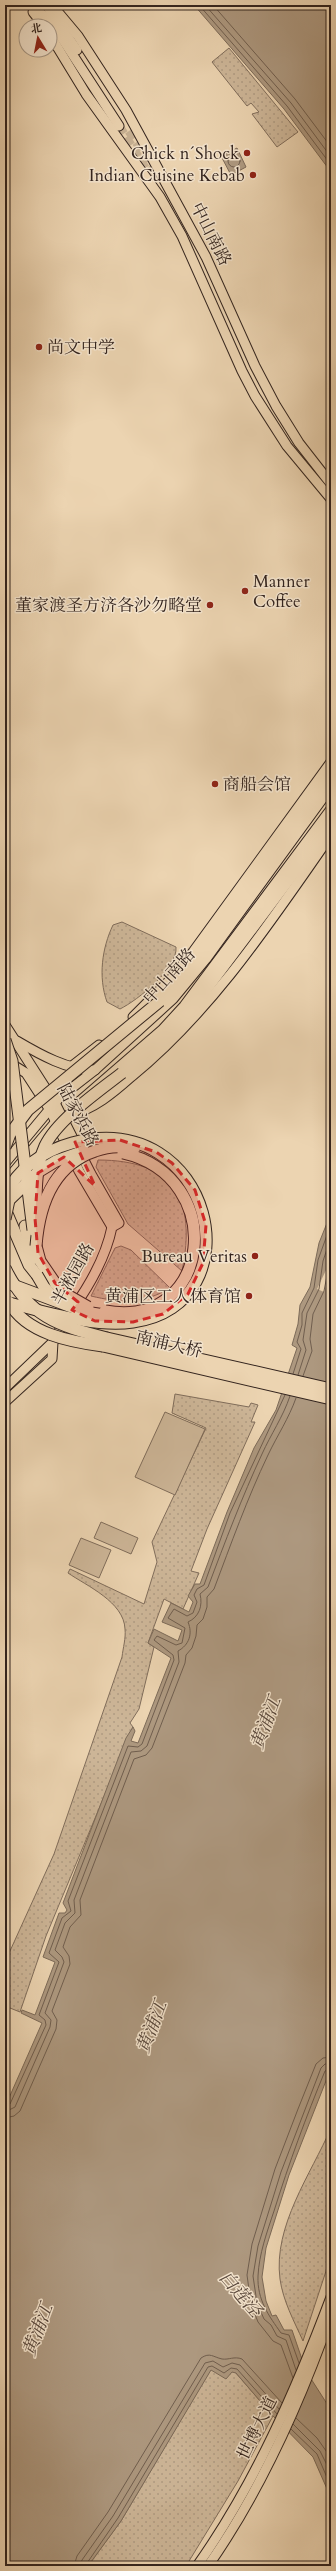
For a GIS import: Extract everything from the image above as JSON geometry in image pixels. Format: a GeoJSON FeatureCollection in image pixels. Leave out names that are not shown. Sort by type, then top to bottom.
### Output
{"type":"FeatureCollection","features":[{"type":"Feature","properties":{"kind":"highway"},"geometry":{"type":"LineString","coordinates":[[5,1147],[10,1134],[28,1110],[160,1001],[183,977],[331,774]]}},
{"type":"Feature","properties":{"kind":"highway"},"geometry":{"type":"LineString","coordinates":[[36,1246],[38,1168],[45,1145],[59,1127],[164,1037],[186,1014],[330,814]]}},
{"type":"Feature","properties":{"kind":"highway"},"geometry":{"type":"LineString","coordinates":[[10,1040],[36,1246]]}},
{"type":"Feature","properties":{"kind":"highway"},"geometry":{"type":"LineString","coordinates":[[5,1066],[25,1226],[37,1275]]}},
{"type":"Feature","properties":{"kind":"highway","name":"南浦大桥"},"geometry":{"type":"LineString","coordinates":[[5,1196],[14,1180],[36,1159],[65,1145],[102,1139],[138,1144],[156,1152],[172,1163],[195,1190],[202,1209],[206,1242],[198,1278],[188,1294],[176,1305],[150,1319],[114,1324],[5,1302]]}},
{"type":"Feature","properties":{"kind":"highway","name":"南浦大桥"},"geometry":{"type":"LineString","coordinates":[[5,1219],[9,1200],[38,1172],[56,1161],[73,1154],[92,1150],[112,1150],[135,1156],[154,1164],[168,1176],[184,1197],[192,1213],[196,1236],[194,1254],[188,1269],[169,1296],[157,1305],[138,1311],[118,1313],[85,1306],[67,1295],[46,1270],[36,1246],[38,1221],[51,1186],[58,1176],[83,1155],[107,1147],[131,1148],[150,1156],[171,1171],[185,1187],[195,1205],[200,1224],[198,1258],[192,1277],[177,1297],[162,1308],[140,1316],[117,1318],[85,1312],[5,1282]]}},
{"type":"Feature","properties":{"kind":"highway"},"geometry":{"type":"LineString","coordinates":[[5,1209],[29,1265],[44,1287],[57,1300],[79,1315],[94,1321]]}},
{"type":"Feature","properties":{"kind":"highway","name":"南浦大桥"},"geometry":{"type":"LineString","coordinates":[[5,1268],[26,1300],[48,1319],[67,1329],[331,1389]]}},
{"type":"Feature","properties":{"kind":"highway","name":"南浦大桥"},"geometry":{"type":"LineString","coordinates":[[5,1295],[10,1305],[42,1331],[76,1342],[103,1346],[331,1399]]}},
{"type":"Feature","properties":{"kind":"main road"},"geometry":{"type":"LineString","coordinates":[[27,5],[38,18]]}},
{"type":"Feature","properties":{"kind":"main road"},"geometry":{"type":"LineString","coordinates":[[31,5],[52,23],[66,39]]}},
{"type":"Feature","properties":{"kind":"main road"},"geometry":{"type":"LineString","coordinates":[[46,5],[66,39],[122,125]]}},
{"type":"Feature","properties":{"kind":"main road","name":"中山南路"},"geometry":{"type":"LineString","coordinates":[[52,5],[78,36],[126,110],[203,251],[255,366],[276,406],[299,443],[331,484]]}},
{"type":"Feature","properties":{"kind":"main road","name":"中山南路"},"geometry":{"type":"LineString","coordinates":[[58,48],[98,110],[160,197],[182,236],[242,371],[262,407],[287,446],[331,498]]}},
{"type":"Feature","properties":{"kind":"main road","name":"中山南路"},"geometry":{"type":"LineString","coordinates":[[72,1066],[126,1023],[173,977],[331,762]]}},
{"type":"Feature","properties":{"kind":"main road","name":"中山南路"},"geometry":{"type":"LineString","coordinates":[[5,1163],[53,1107],[173,999],[206,959],[331,787]]}},
{"type":"Feature","properties":{"kind":"main road","name":"中山南路"},"geometry":{"type":"LineString","coordinates":[[5,1182],[60,1119],[89,1092],[162,1030],[184,1006],[330,814]]}},
{"type":"Feature","properties":{"kind":"main road"},"geometry":{"type":"LineString","coordinates":[[27,1156],[41,1150],[48,1142],[60,1119],[92,1108],[120,1087],[149,1063],[198,1014],[331,836]]}},
{"type":"Feature","properties":{"kind":"main road","name":"陆家浜路"},"geometry":{"type":"LineString","coordinates":[[5,1025],[10,1040],[60,1119],[116,1225]]}},
{"type":"Feature","properties":{"kind":"main road"},"geometry":{"type":"LineString","coordinates":[[10,1040],[72,1066],[95,1070]]}},
{"type":"Feature","properties":{"kind":"main road","name":"陆家浜路"},"geometry":{"type":"LineString","coordinates":[[5,1060],[26,1074],[53,1107]]}},
{"type":"Feature","properties":{"kind":"main road","name":"陆家浜路"},"geometry":{"type":"LineString","coordinates":[[60,1119],[79,1171],[116,1225]]}},
{"type":"Feature","properties":{"kind":"main road"},"geometry":{"type":"LineString","coordinates":[[48,1142],[79,1171]]}},
{"type":"Feature","properties":{"kind":"main road","name":"半淞园路"},"geometry":{"type":"LineString","coordinates":[[5,1388],[53,1342],[101,1260],[116,1225]]}},
{"type":"Feature","properties":{"kind":"main road","name":"半淞园路"},"geometry":{"type":"LineString","coordinates":[[5,1402],[52,1359],[53,1342]]}},
{"type":"Feature","properties":{"kind":"main road","name":"世博大道"},"geometry":{"type":"LineString","coordinates":[[197,2566],[246,2497],[295,2388],[331,2297]]}},
{"type":"Feature","properties":{"kind":"main road","name":"世博大道"},"geometry":{"type":"LineString","coordinates":[[208,2566],[302,2393],[331,2315]]}},
{"type":"Feature","properties":{"kind":"highlighted area"},"geometry":{"type":"Polygon","coordinates":[[[120,1140],[156,1152],[172,1163],[195,1190],[206,1225],[203,1263],[188,1294],[163,1314],[133,1322],[95,1321],[72,1310],[78,1302],[55,1283],[38,1253],[35,1218],[38,1173],[64,1157],[95,1186],[75,1142],[120,1140]]]}},
{"type":"Feature","properties":{"kind":"shaded area"},"geometry":{"type":"Polygon","coordinates":[[[229,48],[298,132],[277,147],[252,114],[259,112],[251,103],[247,106],[212,62],[229,48]]]}},
{"type":"Feature","properties":{"kind":"shaded area"},"geometry":{"type":"Polygon","coordinates":[[[122,922],[176,947],[175,955],[171,964],[156,982],[128,1005],[120,1009],[107,1002],[104,992],[102,963],[106,943],[113,925],[122,922]]]}},
{"type":"Feature","properties":{"kind":"shaded area"},"geometry":{"type":"Polygon","coordinates":[[[98,1160],[124,1162],[145,1167],[161,1176],[174,1188],[182,1204],[186,1223],[186,1246],[182,1271],[128,1224],[96,1167],[98,1160]]]}},
{"type":"Feature","properties":{"kind":"shaded area"},"geometry":{"type":"Polygon","coordinates":[[[121,1246],[131,1250],[170,1288],[151,1297],[132,1301],[112,1300],[91,1296],[115,1248],[121,1246]]]}},
{"type":"Feature","properties":{"kind":"shaded area"},"geometry":{"type":"Polygon","coordinates":[[[175,1394],[249,1407],[251,1403],[258,1405],[251,1422],[255,1422],[207,1529],[191,1571],[199,1573],[183,1609],[164,1599],[148,1643],[154,1647],[139,1709],[130,1723],[133,1727],[46,1936],[20,2012],[5,2006],[5,1962],[54,1854],[122,1657],[125,1639],[123,1619],[112,1603],[94,1589],[68,1573],[70,1569],[144,1604],[157,1562],[152,1542],[206,1428],[172,1413],[175,1394]]]}},
{"type":"Feature","properties":{"kind":"shaded area"},"geometry":{"type":"Polygon","coordinates":[[[165,1412],[205,1429],[175,1495],[135,1477],[165,1412]]]}},
{"type":"Feature","properties":{"kind":"shaded area"},"geometry":{"type":"Polygon","coordinates":[[[101,1522],[138,1538],[131,1554],[94,1538],[101,1522]]]}},
{"type":"Feature","properties":{"kind":"shaded area"},"geometry":{"type":"Polygon","coordinates":[[[81,1538],[111,1550],[99,1578],[69,1565],[81,1538]]]}},
{"type":"Feature","properties":{"kind":"shaded area"},"geometry":{"type":"Polygon","coordinates":[[[331,2128],[331,2256],[303,2341],[289,2311],[281,2287],[279,2259],[282,2240],[295,2201],[331,2128]]]}},
{"type":"Feature","properties":{"kind":"shaded area"},"geometry":{"type":"Polygon","coordinates":[[[211,2369],[235,2372],[273,2416],[238,2481],[186,2566],[88,2566],[121,2521],[211,2369]]]}},
{"type":"Feature","properties":{"kind":"water"},"geometry":{"type":"Polygon","coordinates":[[[194,5],[331,5],[331,172],[284,109],[194,5]]]}},
{"type":"Feature","properties":{"kind":"water"},"geometry":{"type":"Polygon","coordinates":[[[237,148],[246,167],[231,175],[221,156],[237,148]]]}},
{"type":"Feature","properties":{"kind":"water"},"geometry":{"type":"Polygon","coordinates":[[[331,1213],[331,2068],[289,2175],[266,2248],[262,2277],[266,2301],[272,2316],[276,2315],[284,2330],[292,2330],[306,2371],[331,2410],[331,2498],[313,2457],[273,2416],[236,2373],[232,2372],[226,2379],[211,2370],[121,2521],[88,2566],[5,2566],[5,2107],[42,2023],[21,2013],[22,2010],[35,2015],[55,1962],[43,1957],[59,1913],[65,1913],[67,1910],[63,1903],[126,1738],[133,1727],[135,1731],[131,1741],[138,1743],[171,1658],[148,1643],[154,1629],[178,1641],[182,1630],[162,1622],[171,1603],[189,1612],[193,1602],[188,1596],[195,1584],[200,1584],[227,1512],[254,1448],[276,1410],[297,1348],[292,1345],[298,1324],[300,1305],[310,1287],[319,1243],[331,1213]]]}},
{"type":"Feature","properties":{"kind":"pier"},"geometry":{"type":"Polygon","coordinates":[[[331,1251],[329,1276],[324,1292],[317,1289],[328,1266],[326,1264],[331,1251]]]}},
{"type":"Feature","properties":{"kind":"tunnel"},"geometry":{"type":"LineString","coordinates":[[119,126],[152,179]]}},
{"type":"Feature","properties":{"kind":"tunnel"},"geometry":{"type":"LineString","coordinates":[[129,131],[155,171]]}},
{"type":"Feature","properties":{"kind":"place","name":"Chick n´Shock"},"geometry":{"type":"Point","coordinates":[247,153]}},
{"type":"Feature","properties":{"kind":"place","name":"Indian Cuisine Kebab"},"geometry":{"type":"Point","coordinates":[253,175]}},
{"type":"Feature","properties":{"kind":"place","name":"尚文中学"},"geometry":{"type":"Point","coordinates":[39,347]}},
{"type":"Feature","properties":{"kind":"place","name":"Manner Coffee"},"geometry":{"type":"Point","coordinates":[245,591]}},
{"type":"Feature","properties":{"kind":"place","name":"董家渡圣方济各沙勿略堂"},"geometry":{"type":"Point","coordinates":[210,605]}},
{"type":"Feature","properties":{"kind":"place","name":"商船会馆"},"geometry":{"type":"Point","coordinates":[215,784]}},
{"type":"Feature","properties":{"kind":"place","name":"Bureau Veritas"},"geometry":{"type":"Point","coordinates":[255,1256]}},
{"type":"Feature","properties":{"kind":"place","name":"黄浦区工人体育馆"},"geometry":{"type":"Point","coordinates":[249,1296]}},
{"type":"Feature","properties":{"kind":"water label","name":"黄浦江"},"geometry":{"type":"Point","coordinates":[266,1723]}},
{"type":"Feature","properties":{"kind":"water label","name":"黄浦江"},"geometry":{"type":"Point","coordinates":[152,2027]}},
{"type":"Feature","properties":{"kind":"water label","name":"白莲泾"},"geometry":{"type":"Point","coordinates":[240,2294]}},
{"type":"Feature","properties":{"kind":"water label","name":"黄浦江"},"geometry":{"type":"Point","coordinates":[38,2330]}}]}
